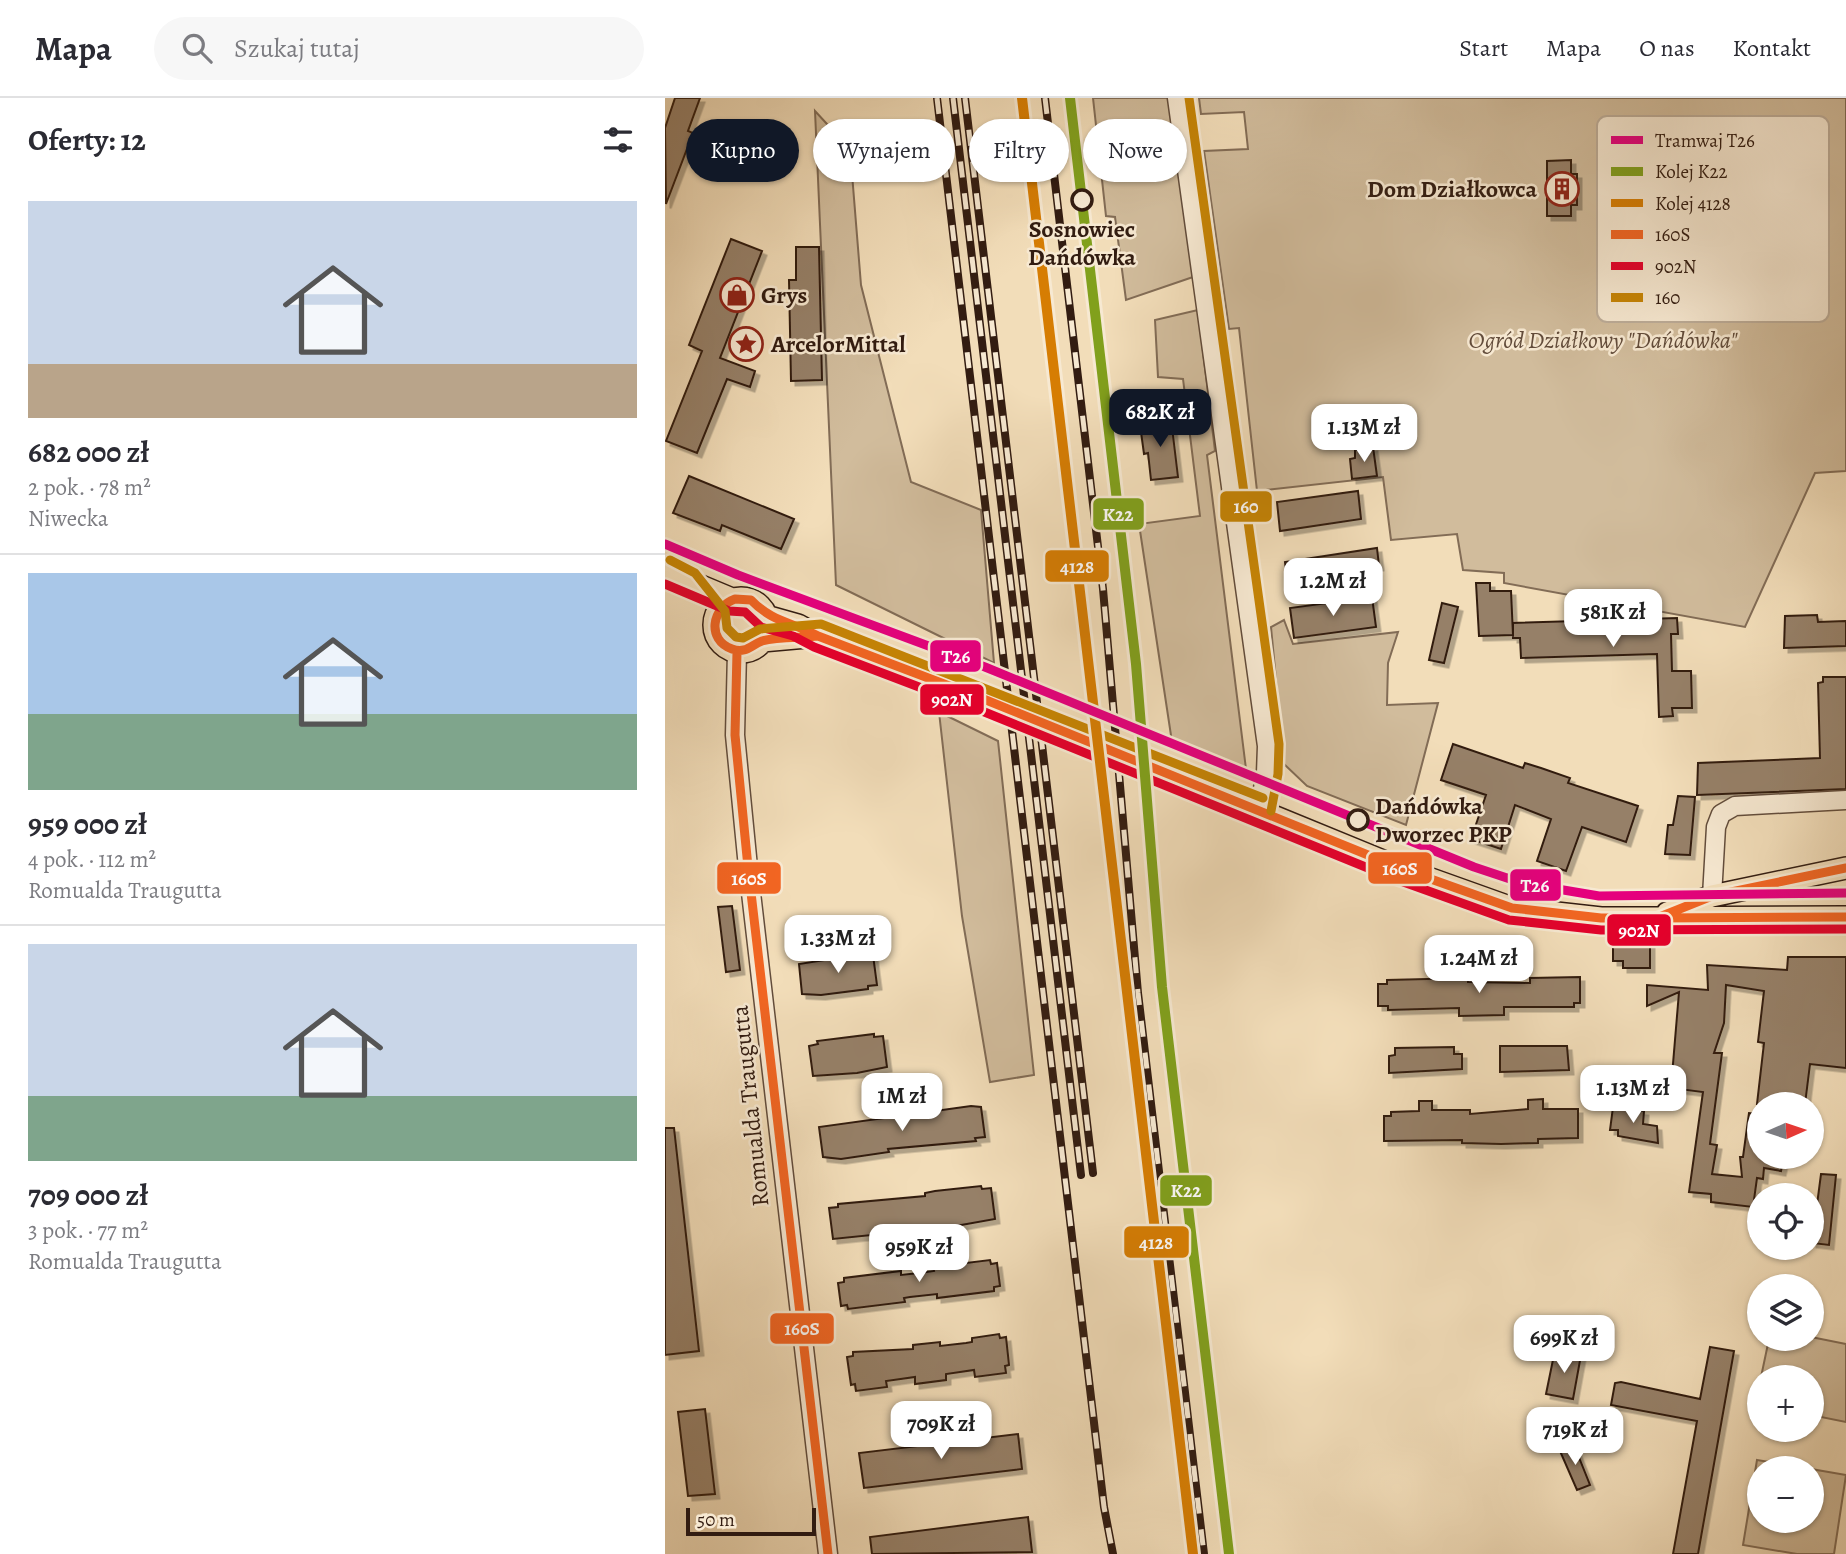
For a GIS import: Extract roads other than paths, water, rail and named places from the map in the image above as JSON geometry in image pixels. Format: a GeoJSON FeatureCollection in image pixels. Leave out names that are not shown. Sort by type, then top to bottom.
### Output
{"type":"FeatureCollection","features":[{"type":"Feature","properties":{"kind":"main road"},"geometry":{"type":"LineString","coordinates":[[665,571],[731,599],[751,600],[767,616],[798,625],[818,636],[986,700],[1400,868],[1512,908],[1593,917],[1846,917]]}},
{"type":"Feature","properties":{"kind":"main road"},"geometry":{"type":"LineString","coordinates":[[685,581],[715,618],[718,639],[737,652],[746,651],[762,641],[818,636]]}},
{"type":"Feature","properties":{"kind":"main road"},"geometry":{"type":"LineString","coordinates":[[715,618],[721,606],[731,599]]}},
{"type":"Feature","properties":{"kind":"main road"},"geometry":{"type":"LineString","coordinates":[[762,641],[768,627],[767,616]]}},
{"type":"Feature","properties":{"kind":"main road"},"geometry":{"type":"LineString","coordinates":[[1656,918],[1712,896],[1846,868]]}},
{"type":"Feature","properties":{"kind":"street"},"geometry":{"type":"LineString","coordinates":[[1177,98],[1267,746],[1266,773],[1259,809]]}},
{"type":"Feature","properties":{"kind":"street","name":"Romualda Traugutta"},"geometry":{"type":"LineString","coordinates":[[737,652],[736,735],[748,867],[828,1554]]}},
{"type":"Feature","properties":{"kind":"street"},"geometry":{"type":"LineString","coordinates":[[1712,896],[1716,827],[1721,814],[1735,806],[1846,800]]}},
{"type":"Feature","properties":{"kind":"railway"},"geometry":{"type":"LineString","coordinates":[[937,98],[1104,1507],[1113,1554]]}},
{"type":"Feature","properties":{"kind":"railway"},"geometry":{"type":"LineString","coordinates":[[953,98],[1081,1175]]}},
{"type":"Feature","properties":{"kind":"railway"},"geometry":{"type":"LineString","coordinates":[[965,98],[1093,1173]]}},
{"type":"Feature","properties":{"kind":"railway"},"geometry":{"type":"LineString","coordinates":[[1045,98],[1103,589],[1138,993],[1204,1554]]}},
{"type":"Feature","properties":{"kind":"tram line","name":"T26"},"geometry":{"type":"LineString","coordinates":[[665,544],[738,575],[985,667],[1474,867],[1522,883],[1599,896],[1846,893]]}},
{"type":"Feature","properties":{"kind":"rail line","name":"4128"},"geometry":{"type":"LineString","coordinates":[[1022,98],[1193,1554]]}},
{"type":"Feature","properties":{"kind":"rail line","name":"K22"},"geometry":{"type":"LineString","coordinates":[[1070,98],[1136,664],[1162,987],[1229,1554]]}},
{"type":"Feature","properties":{"kind":"place","name":"Dom Działkowca"},"geometry":{"type":"Point","coordinates":[1562,189]}},
{"type":"Feature","properties":{"kind":"place","name":"Sosnowiec Dańdówka"},"geometry":{"type":"Point","coordinates":[1082,200]}},
{"type":"Feature","properties":{"kind":"place","name":"Grys"},"geometry":{"type":"Point","coordinates":[737,295]}},
{"type":"Feature","properties":{"kind":"place","name":"ArcelorMittal"},"geometry":{"type":"Point","coordinates":[746,344]}},
{"type":"Feature","properties":{"kind":"place","name":"Dańdówka Dworzec PKP"},"geometry":{"type":"Point","coordinates":[1358,820]}},
{"type":"Feature","properties":{"kind":"park label","name":"Ogród Działkowy \"Dańdówka\""},"geometry":{"type":"Point","coordinates":[1603,340]}}]}
